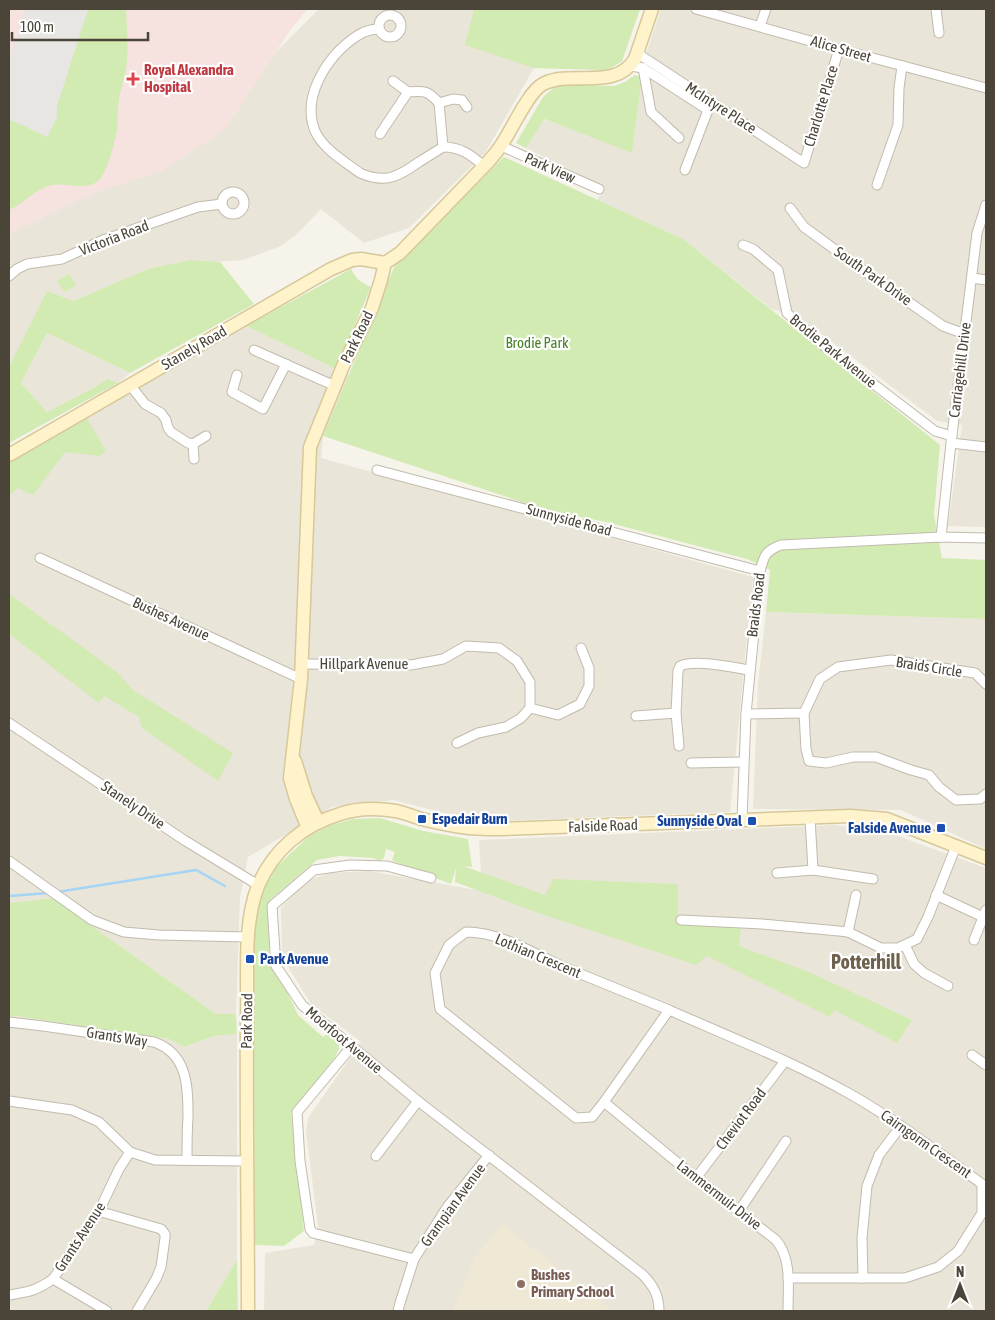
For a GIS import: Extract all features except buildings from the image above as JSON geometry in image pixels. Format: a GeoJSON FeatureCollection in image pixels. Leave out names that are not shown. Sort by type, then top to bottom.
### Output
{"type":"FeatureCollection","features":[{"type":"Feature","properties":{"kind":"street"},"geometry":{"type":"LineString","coordinates":[[652,9],[637,53],[637,67],[651,112],[679,138]]}},
{"type":"Feature","properties":{"kind":"street","name":"Alice Street"},"geometry":{"type":"LineString","coordinates":[[696,9],[986,88]]}},
{"type":"Feature","properties":{"kind":"street"},"geometry":{"type":"LineString","coordinates":[[760,26],[766,9]]}},
{"type":"Feature","properties":{"kind":"street"},"geometry":{"type":"LineString","coordinates":[[936,9],[939,33]]}},
{"type":"Feature","properties":{"kind":"street"},"geometry":{"type":"LineString","coordinates":[[379,29],[366,31],[353,39],[324,68],[318,80],[314,94],[312,118],[315,130],[326,147],[360,173],[374,178],[396,177],[443,147],[454,147],[468,153],[484,166]]}},
{"type":"Feature","properties":{"kind":"street","name":"Charlotte Place"},"geometry":{"type":"LineString","coordinates":[[804,163],[839,49]]}},
{"type":"Feature","properties":{"kind":"street","name":"McIntyre Place"},"geometry":{"type":"LineString","coordinates":[[637,53],[804,163]]}},
{"type":"Feature","properties":{"kind":"street"},"geometry":{"type":"LineString","coordinates":[[877,185],[898,126],[899,88],[902,66]]}},
{"type":"Feature","properties":{"kind":"street"},"geometry":{"type":"LineString","coordinates":[[385,263],[400,253],[484,166],[501,146],[530,97],[541,84],[558,78],[608,78],[637,67],[708,110],[685,170]]}},
{"type":"Feature","properties":{"kind":"street"},"geometry":{"type":"LineString","coordinates":[[393,81],[408,92],[422,91],[430,94],[439,103],[443,147]]}},
{"type":"Feature","properties":{"kind":"street"},"geometry":{"type":"LineString","coordinates":[[380,134],[408,92]]}},
{"type":"Feature","properties":{"kind":"street"},"geometry":{"type":"LineString","coordinates":[[439,103],[453,99],[462,100],[467,107]]}},
{"type":"Feature","properties":{"kind":"street","name":"Park View"},"geometry":{"type":"LineString","coordinates":[[501,146],[599,189]]}},
{"type":"Feature","properties":{"kind":"street","name":"Victoria Road"},"geometry":{"type":"LineString","coordinates":[[9,276],[27,264],[62,259],[103,240],[198,207],[222,204]]}},
{"type":"Feature","properties":{"kind":"street","name":"Carriagehill Drive"},"geometry":{"type":"LineString","coordinates":[[941,538],[951,440],[977,233],[986,205]]}},
{"type":"Feature","properties":{"kind":"street","name":"South Park Drive"},"geometry":{"type":"LineString","coordinates":[[790,208],[804,227],[867,273],[943,326],[965,334]]}},
{"type":"Feature","properties":{"kind":"street","name":"Brodie Park Avenue"},"geometry":{"type":"LineString","coordinates":[[743,245],[752,249],[778,270],[786,313],[824,346],[936,431],[951,440],[986,447]]}},
{"type":"Feature","properties":{"kind":"street","name":"Stanely Road"},"geometry":{"type":"LineString","coordinates":[[9,455],[331,269],[352,260],[361,259],[385,263]]}},
{"type":"Feature","properties":{"kind":"street","name":"Park Road"},"geometry":{"type":"LineString","coordinates":[[248,1311],[246,1161],[248,937],[250,918],[258,885],[270,863],[297,835],[313,825],[296,799],[290,778],[302,664],[310,447],[335,386],[372,308],[385,263]]}},
{"type":"Feature","properties":{"kind":"street"},"geometry":{"type":"LineString","coordinates":[[972,278],[986,280]]}},
{"type":"Feature","properties":{"kind":"street"},"geometry":{"type":"LineString","coordinates":[[254,350],[335,386]]}},
{"type":"Feature","properties":{"kind":"street"},"geometry":{"type":"LineString","coordinates":[[237,375],[232,392],[263,409],[286,364]]}},
{"type":"Feature","properties":{"kind":"street"},"geometry":{"type":"LineString","coordinates":[[130,385],[146,404],[161,413],[171,432],[188,443],[193,444],[206,436]]}},
{"type":"Feature","properties":{"kind":"street"},"geometry":{"type":"LineString","coordinates":[[193,444],[194,459]]}},
{"type":"Feature","properties":{"kind":"street","name":"Sunnyside Road"},"geometry":{"type":"LineString","coordinates":[[377,470],[760,571]]}},
{"type":"Feature","properties":{"kind":"street","name":"Braids Road"},"geometry":{"type":"LineString","coordinates":[[742,821],[743,762],[749,670],[760,571],[764,555],[772,548],[781,545],[941,538],[986,538]]}},
{"type":"Feature","properties":{"kind":"street","name":"Bushes Avenue"},"geometry":{"type":"LineString","coordinates":[[40,558],[301,679]]}},
{"type":"Feature","properties":{"kind":"street","name":"Hillpark Avenue"},"geometry":{"type":"LineString","coordinates":[[302,664],[411,665],[443,659],[466,646],[498,648],[517,661],[530,682],[530,708]]}},
{"type":"Feature","properties":{"kind":"street"},"geometry":{"type":"LineString","coordinates":[[457,743],[478,733],[506,727],[521,718],[530,708],[558,715],[580,704],[589,686],[589,668],[581,648]]}},
{"type":"Feature","properties":{"kind":"street","name":"Braids Circle"},"geometry":{"type":"LineString","coordinates":[[986,684],[975,673],[891,660],[838,667],[820,679],[804,713],[806,749],[809,762],[826,762],[853,757],[876,757],[929,775],[939,787],[956,800],[980,799],[986,794]]}},
{"type":"Feature","properties":{"kind":"street"},"geometry":{"type":"LineString","coordinates":[[679,746],[676,713],[678,671],[680,666],[686,663],[704,664],[749,670]]}},
{"type":"Feature","properties":{"kind":"street"},"geometry":{"type":"LineString","coordinates":[[636,716],[676,713]]}},
{"type":"Feature","properties":{"kind":"street"},"geometry":{"type":"LineString","coordinates":[[746,714],[804,713]]}},
{"type":"Feature","properties":{"kind":"street","name":"Stanely Drive"},"geometry":{"type":"LineString","coordinates":[[9,723],[184,840],[258,885]]}},
{"type":"Feature","properties":{"kind":"street"},"geometry":{"type":"LineString","coordinates":[[691,763],[743,762]]}},
{"type":"Feature","properties":{"kind":"street","name":"Falside Road"},"geometry":{"type":"LineString","coordinates":[[313,825],[341,813],[360,810],[384,810],[464,828],[490,829],[850,816],[887,819],[986,858]]}},
{"type":"Feature","properties":{"kind":"street"},"geometry":{"type":"LineString","coordinates":[[810,818],[813,870]]}},
{"type":"Feature","properties":{"kind":"street"},"geometry":{"type":"LineString","coordinates":[[681,920],[762,924],[848,932],[882,948],[898,948],[917,939],[928,917],[956,846]]}},
{"type":"Feature","properties":{"kind":"street"},"geometry":{"type":"LineString","coordinates":[[9,861],[92,920],[124,932],[159,935],[248,937]]}},
{"type":"Feature","properties":{"kind":"street","name":"Moorfoot Avenue"},"geometry":{"type":"LineString","coordinates":[[431,878],[387,866],[350,865],[314,870],[272,906],[276,966],[302,1005],[418,1101],[642,1274],[656,1293],[660,1311]]}},
{"type":"Feature","properties":{"kind":"street"},"geometry":{"type":"LineString","coordinates":[[777,873],[813,870],[873,879]]}},
{"type":"Feature","properties":{"kind":"street"},"geometry":{"type":"LineString","coordinates":[[848,932],[856,895]]}},
{"type":"Feature","properties":{"kind":"street"},"geometry":{"type":"LineString","coordinates":[[936,895],[985,913],[974,940]]}},
{"type":"Feature","properties":{"kind":"street","name":"Lothian Crescent"},"geometry":{"type":"LineString","coordinates":[[466,932],[478,932],[502,939],[669,1010],[604,1102],[592,1117],[576,1118],[440,1008],[435,973],[449,945],[466,932]]}},
{"type":"Feature","properties":{"kind":"street"},"geometry":{"type":"LineString","coordinates":[[905,945],[914,964],[924,973],[948,986]]}},
{"type":"Feature","properties":{"kind":"street","name":"Cairngorm Crescent"},"geometry":{"type":"LineString","coordinates":[[669,1010],[785,1060],[850,1094],[901,1126],[982,1184],[982,1213],[958,1251],[938,1266],[905,1278],[788,1278]]}},
{"type":"Feature","properties":{"kind":"street","name":"Grants Way"},"geometry":{"type":"LineString","coordinates":[[9,1022],[154,1042],[169,1050],[179,1063],[187,1081],[187,1160]]}},
{"type":"Feature","properties":{"kind":"street"},"geometry":{"type":"LineString","coordinates":[[352,1046],[297,1112],[300,1161],[310,1230],[313,1233],[414,1259]]}},
{"type":"Feature","properties":{"kind":"street"},"geometry":{"type":"LineString","coordinates":[[972,1055],[986,1065]]}},
{"type":"Feature","properties":{"kind":"street","name":"Cheviot Road"},"geometry":{"type":"LineString","coordinates":[[696,1178],[785,1060]]}},
{"type":"Feature","properties":{"kind":"street"},"geometry":{"type":"LineString","coordinates":[[9,1101],[72,1110],[99,1122],[130,1152],[155,1160],[246,1161]]}},
{"type":"Feature","properties":{"kind":"street"},"geometry":{"type":"LineString","coordinates":[[376,1156],[418,1101]]}},
{"type":"Feature","properties":{"kind":"street","name":"Lammermuir Drive"},"geometry":{"type":"LineString","coordinates":[[604,1102],[696,1178],[776,1240],[785,1256],[788,1278],[788,1311]]}},
{"type":"Feature","properties":{"kind":"street"},"geometry":{"type":"LineString","coordinates":[[863,1278],[862,1238],[867,1186],[879,1155],[901,1126]]}},
{"type":"Feature","properties":{"kind":"street"},"geometry":{"type":"LineString","coordinates":[[739,1211],[786,1141]]}},
{"type":"Feature","properties":{"kind":"street","name":"Grants Avenue"},"geometry":{"type":"LineString","coordinates":[[9,1295],[30,1292],[44,1286],[53,1279],[99,1211],[119,1169],[130,1152]]}},
{"type":"Feature","properties":{"kind":"street","name":"Grampian Avenue"},"geometry":{"type":"LineString","coordinates":[[398,1311],[414,1259],[448,1206],[489,1155]]}},
{"type":"Feature","properties":{"kind":"street"},"geometry":{"type":"LineString","coordinates":[[99,1211],[161,1229],[164,1234],[160,1267],[156,1279],[137,1311]]}},
{"type":"Feature","properties":{"kind":"street"},"geometry":{"type":"LineString","coordinates":[[53,1279],[107,1311]]}},
{"type":"Feature","properties":{"kind":"shaded area","name":"Royal Alexandra Hospital"},"geometry":{"type":"Polygon","coordinates":[[[9,9],[308,9],[291,29],[224,130],[163,170],[95,192],[9,234],[9,9]]]}},
{"type":"Feature","properties":{"kind":"shaded area"},"geometry":{"type":"Polygon","coordinates":[[[25,9],[88,9],[57,105],[57,117],[47,137],[9,119],[9,63],[25,9]]]}},
{"type":"Feature","properties":{"kind":"shaded area"},"geometry":{"type":"Polygon","coordinates":[[[319,9],[640,9],[622,61],[611,68],[604,70],[534,68],[485,153],[409,228],[364,243],[321,209],[296,235],[279,247],[243,260],[215,262],[190,260],[148,269],[73,301],[9,367],[9,234],[95,192],[163,170],[224,130],[275,53],[319,9]]]}},
{"type":"Feature","properties":{"kind":"shaded area"},"geometry":{"type":"Polygon","coordinates":[[[661,9],[986,9],[986,527],[948,526],[962,425],[937,421],[803,320],[770,308],[683,239],[598,200],[602,187],[526,148],[543,119],[632,152],[645,57],[661,9]]]}},
{"type":"Feature","properties":{"kind":"shaded area"},"geometry":{"type":"Polygon","coordinates":[[[246,326],[349,375],[323,436],[321,458],[753,577],[730,812],[479,822],[393,800],[332,807],[248,857],[240,897],[236,1014],[216,1014],[52,898],[9,903],[9,463],[246,326]]]}},
{"type":"Feature","properties":{"kind":"shaded area"},"geometry":{"type":"Polygon","coordinates":[[[47,333],[130,373],[118,383],[107,379],[47,412],[21,383],[47,333]]]}},
{"type":"Feature","properties":{"kind":"shaded area"},"geometry":{"type":"Polygon","coordinates":[[[766,612],[986,619],[986,849],[901,810],[753,809],[758,684],[766,612]]]}},
{"type":"Feature","properties":{"kind":"shaded area"},"geometry":{"type":"Polygon","coordinates":[[[836,825],[895,835],[986,868],[986,1311],[264,1311],[265,1253],[314,1245],[318,1226],[306,1132],[308,1118],[361,1042],[311,1004],[282,957],[281,908],[305,882],[329,873],[369,871],[482,891],[479,840],[836,825]]]}},
{"type":"Feature","properties":{"kind":"shaded area"},"geometry":{"type":"Polygon","coordinates":[[[9,1016],[169,1039],[184,1047],[214,1036],[237,1034],[237,1260],[206,1311],[9,1311],[9,1016]]]}},
{"type":"Feature","properties":{"kind":"shaded area","name":"Bushes Primary School"},"geometry":{"type":"Polygon","coordinates":[[[502,1224],[610,1309],[609,1311],[453,1311],[474,1259],[502,1224]]]}},
{"type":"Feature","properties":{"kind":"green space"},"geometry":{"type":"Polygon","coordinates":[[[88,9],[126,9],[126,67],[118,104],[117,130],[108,164],[102,176],[94,184],[82,186],[51,185],[9,210],[9,119],[47,136],[57,117],[57,106],[88,9]]]}},
{"type":"Feature","properties":{"kind":"green space"},"geometry":{"type":"Polygon","coordinates":[[[474,9],[640,9],[622,61],[604,70],[534,68],[465,45],[474,9]]]}},
{"type":"Feature","properties":{"kind":"green space"},"geometry":{"type":"Polygon","coordinates":[[[635,75],[642,78],[632,153],[544,119],[526,148],[516,143],[543,97],[559,84],[614,86],[625,82],[635,75]]]}},
{"type":"Feature","properties":{"kind":"green space","name":"Brodie Park"},"geometry":{"type":"Polygon","coordinates":[[[504,157],[683,239],[940,445],[934,515],[942,558],[986,560],[986,619],[766,612],[770,570],[747,559],[606,522],[546,510],[323,436],[395,265],[504,157]]]}},
{"type":"Feature","properties":{"kind":"green space"},"geometry":{"type":"Polygon","coordinates":[[[190,260],[220,262],[254,304],[130,373],[47,333],[21,383],[47,412],[107,379],[118,383],[9,443],[9,367],[47,291],[73,301],[148,269],[190,260]]]}},
{"type":"Feature","properties":{"kind":"green space"},"geometry":{"type":"Polygon","coordinates":[[[351,269],[359,280],[371,287],[336,369],[246,326],[351,269]]]}},
{"type":"Feature","properties":{"kind":"green space"},"geometry":{"type":"Polygon","coordinates":[[[69,274],[76,285],[64,292],[57,281],[69,274]]]}},
{"type":"Feature","properties":{"kind":"green space"},"geometry":{"type":"Polygon","coordinates":[[[87,418],[106,451],[99,456],[65,452],[33,495],[18,488],[9,496],[9,463],[87,418]]]}},
{"type":"Feature","properties":{"kind":"green space"},"geometry":{"type":"Polygon","coordinates":[[[9,594],[117,672],[133,690],[233,753],[218,781],[142,728],[139,717],[104,696],[99,703],[9,634],[9,594]]]}},
{"type":"Feature","properties":{"kind":"green space"},"geometry":{"type":"Polygon","coordinates":[[[380,818],[423,831],[468,839],[472,867],[463,866],[545,895],[553,879],[678,884],[678,922],[741,928],[739,946],[809,972],[912,1020],[897,1043],[834,1010],[830,1017],[707,956],[696,965],[541,914],[455,882],[456,868],[451,884],[395,862],[392,860],[395,852],[386,849],[384,858],[379,861],[373,858],[340,856],[317,860],[270,900],[269,954],[298,1015],[323,1037],[328,1033],[338,1040],[339,1049],[334,1059],[291,1113],[304,1231],[284,1246],[253,1245],[251,979],[255,911],[262,887],[274,869],[308,837],[328,826],[353,819],[380,818]]]}},
{"type":"Feature","properties":{"kind":"green space"},"geometry":{"type":"Polygon","coordinates":[[[52,898],[216,1014],[236,1014],[237,1034],[214,1036],[184,1047],[169,1039],[9,1016],[9,903],[52,898]]]}},
{"type":"Feature","properties":{"kind":"green space"},"geometry":{"type":"Polygon","coordinates":[[[237,1260],[238,1311],[206,1311],[237,1260]]]}},
{"type":"Feature","properties":{"kind":"waterway"},"geometry":{"type":"LineString","coordinates":[[57,892],[196,870],[225,886]]}},
{"type":"Feature","properties":{"kind":"waterway"},"geometry":{"type":"LineString","coordinates":[[9,896],[49,893]]}},
{"type":"Feature","properties":{"kind":"place","name":"Royal Alexandra Hospital"},"geometry":{"type":"Point","coordinates":[133,79]}},
{"type":"Feature","properties":{"kind":"place","name":"Espedair Burn"},"geometry":{"type":"Point","coordinates":[422,819]}},
{"type":"Feature","properties":{"kind":"place","name":"Sunnyside Oval"},"geometry":{"type":"Point","coordinates":[752,821]}},
{"type":"Feature","properties":{"kind":"place","name":"Falside Avenue"},"geometry":{"type":"Point","coordinates":[941,828]}},
{"type":"Feature","properties":{"kind":"place","name":"Park Avenue"},"geometry":{"type":"Point","coordinates":[250,959]}},
{"type":"Feature","properties":{"kind":"place","name":"Bushes Primary School"},"geometry":{"type":"Point","coordinates":[521,1284]}},
{"type":"Feature","properties":{"kind":"district","name":"Potterhill"},"geometry":{"type":"Point","coordinates":[866,962]}}]}
